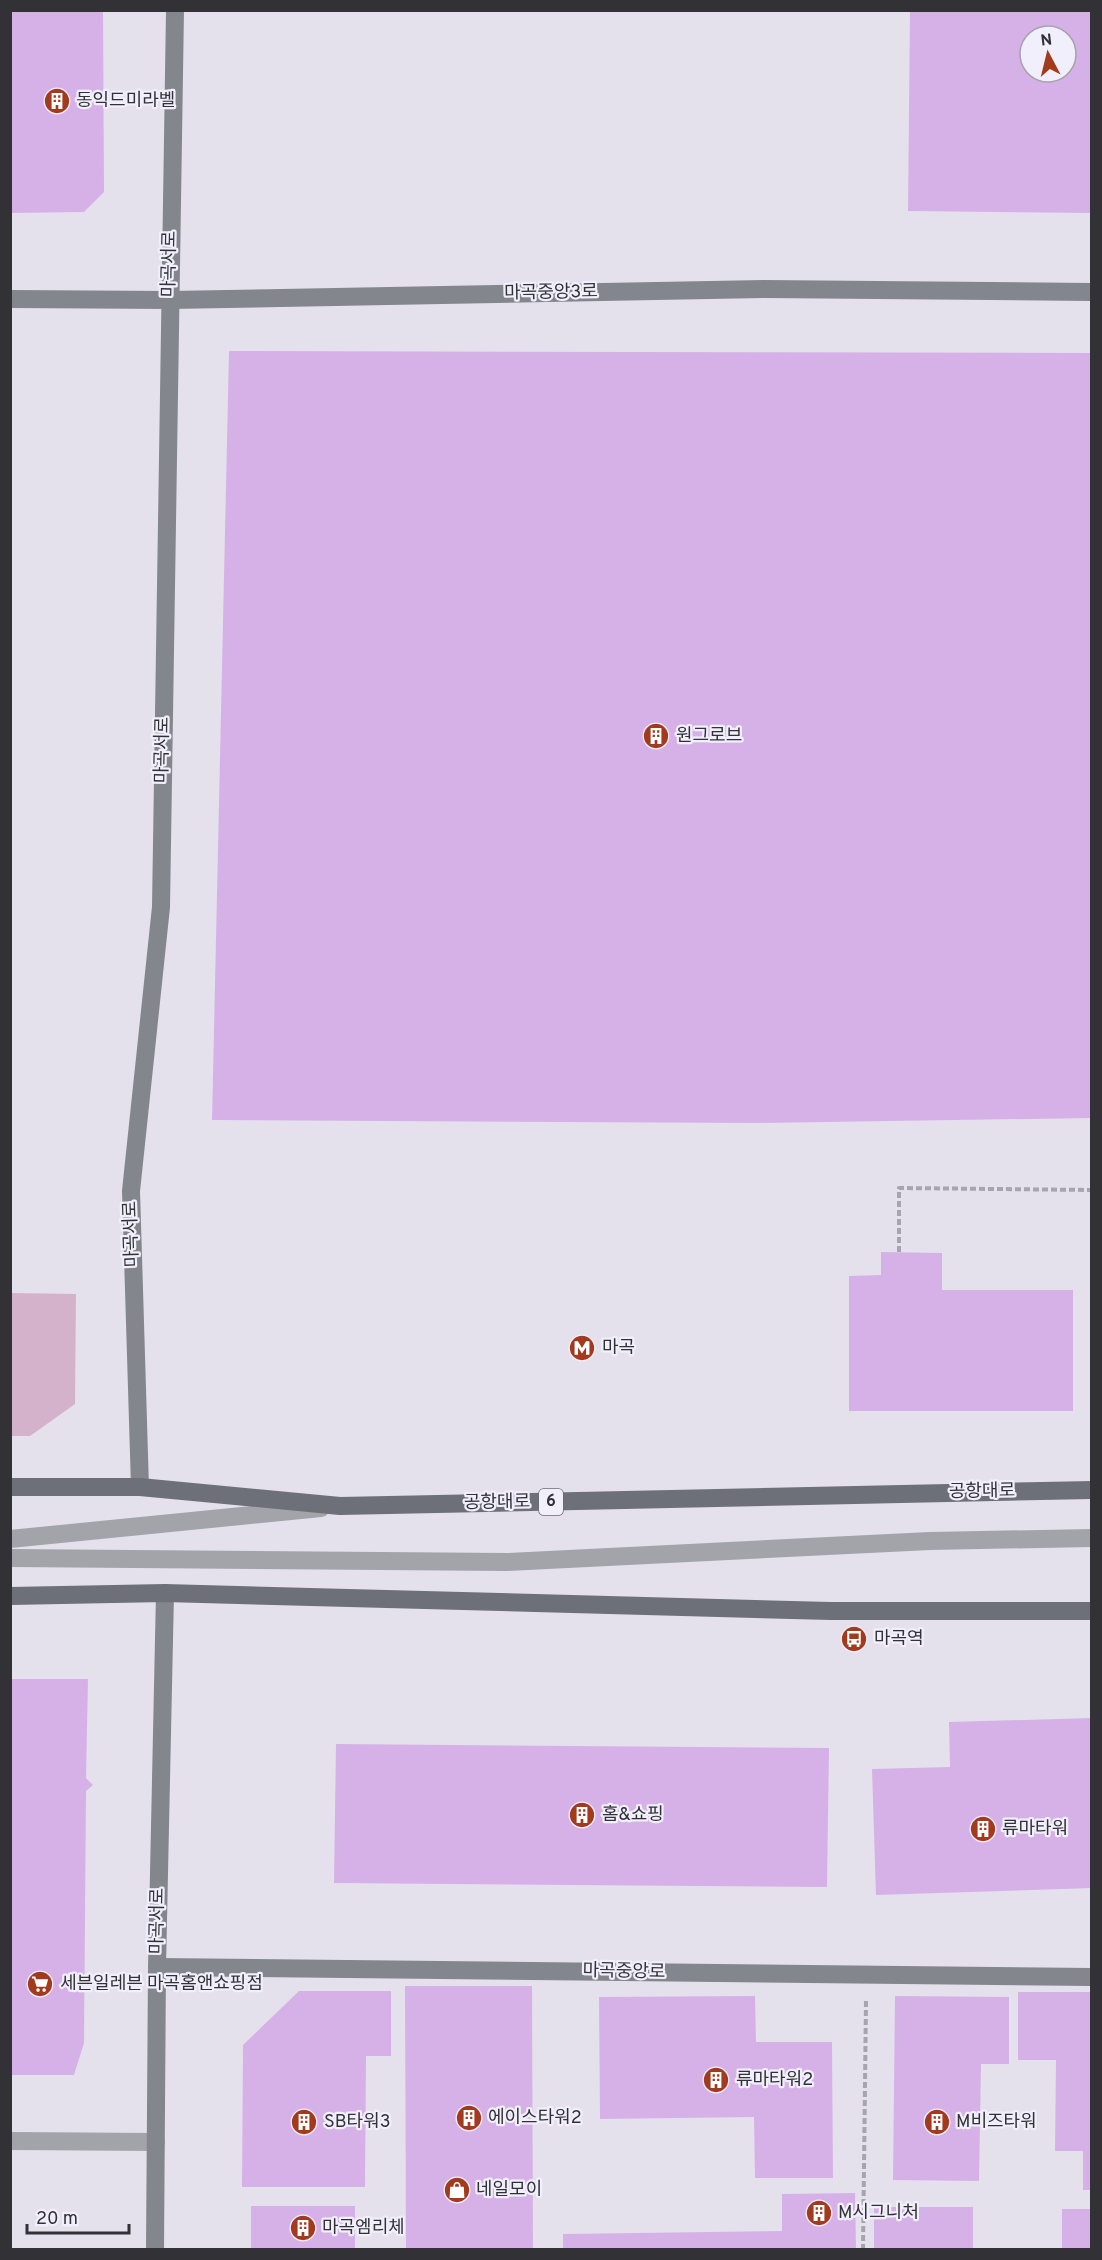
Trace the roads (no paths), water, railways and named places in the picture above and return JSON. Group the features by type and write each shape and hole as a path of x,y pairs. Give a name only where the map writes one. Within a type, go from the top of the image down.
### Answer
{"main road":[{"name":"공항대로","path":"10,1488 140,1487 340,1506 1092,1490"},
{"path":"10,1596 165,1593 831,1611 1092,1611"}],"street":[{"name":"마곡서로","path":"140,1487 131,1191 161,907 175,10"},
{"name":"마곡중앙3로","path":"10,299 170,300 764,289 1092,292"},
{"name":"마곡서로","path":"155,2250 157,1967 165,1593"},
{"name":"마곡중앙로","path":"157,1967 1092,1977"}],"lane":[{"path":"10,1539 340,1506"},
{"path":"10,1558 507,1562 930,1541 1092,1538"},
{"path":"10,2141 156,2142"}],"place":[{"name":"동익드미라벨","path":"57,101"},
{"name":"원그로브","path":"656,736"},
{"name":"마곡","path":"582,1348"},
{"name":"마곡역","path":"854,1639"},
{"name":"홈&쇼핑","path":"582,1815"},
{"name":"류마타워","path":"983,1829"},
{"name":"세븐일레븐 마곡홈앤쇼핑점","path":"40,1984"},
{"name":"류마타워2","path":"716,2080"},
{"name":"에이스타워2","path":"469,2118"},
{"name":"SB타워3","path":"304,2122"},
{"name":"M비즈타워","path":"937,2122"},
{"name":"네일모이","path":"457,2190"},
{"name":"M시그니처","path":"819,2213"},
{"name":"마곡엠리체","path":"303,2228"}]}
